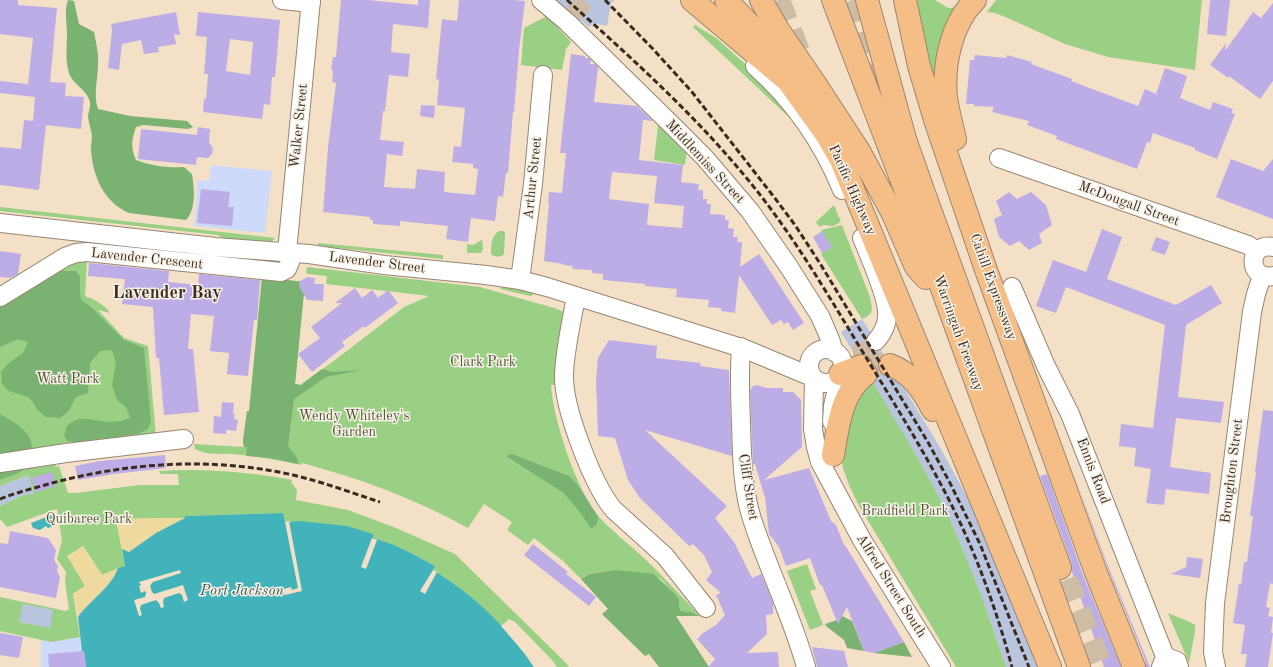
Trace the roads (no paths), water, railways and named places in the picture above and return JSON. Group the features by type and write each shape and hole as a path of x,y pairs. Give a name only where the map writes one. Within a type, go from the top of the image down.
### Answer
{"highway":[{"name":"Pacific Highway","path":"692,0 788,81 818,122 841,160 990,522"},
{"path":"726,0 777,54 788,81"},
{"path":"760,0 859,151 893,214 916,267 926,278"},
{"name":"Warringah Freeway","path":"822,0 877,140 1034,576 1060,667"},
{"name":"Warringah Freeway","path":"833,0 923,236 1079,667"},
{"path":"851,0 866,44 905,139"},
{"name":"Warringah Freeway","path":"866,0 905,139 1094,667"},
{"name":"Cahill Expressway","path":"905,0 919,66 936,123 986,270 1095,570 1134,667"},
{"path":"975,0 970,5 954,36 947,66 946,96 957,150 987,240 986,270"},
{"path":"840,375 860,364"},
{"path":"834,455 837,431 846,400 856,383 860,364"},
{"path":"892,366 915,381 927,398 990,522 1050,667"},
{"name":"Cahill Expressway","path":"1095,570 1118,667"}],"street":[{"path":"282,0 311,2"},
{"name":"Middlemiss Street","path":"541,0 570,18 705,158 750,211 789,267 820,316 835,352"},
{"name":"Pacific Highway","path":"688,0 777,87 790,102 826,155 846,199 887,306 886,325 876,341"},
{"name":"Walker Street","path":"287,252 311,2"},
{"name":"Arthur Street","path":"520,280 533,184 543,75"},
{"name":"McDougall Street","path":"999,158 1248,245 1265,249"},
{"name":"Lavender Street","path":"0,223 215,247 328,256 384,265 486,275 520,280 743,348 813,378"},
{"path":"1265,249 1254,256 1253,265 1258,273 1268,276"},
{"name":"Lavender Crescent","path":"0,297 65,257 76,253 87,252 281,272 290,266 287,252"},
{"name":"Broughton Street","path":"1216,667 1213,652 1215,603 1252,312 1268,276"},
{"name":"Ennis Road","path":"1012,287 1046,366 1070,414 1169,664"},
{"path":"576,296 564,377 570,411 592,472 607,502 665,556 706,608"},
{"name":"Lavender Street","path":"743,348 790,355 813,355"},
{"name":"Cliff Street","path":"743,348 739,367 744,482 752,518 796,634 806,667"},
{"path":"835,352 839,356 842,364 840,375 833,382 827,383 819,382 813,378 810,373 810,359 819,351 824,350 835,352 860,364"},
{"name":"Alfred Street South","path":"840,375 832,415 834,455 842,504"},
{"name":"Alfred Street South","path":"813,378 813,423 816,447 820,462 862,540 941,667"},
{"path":"0,463 66,453 184,439"}],"water":[{"name":"Port Jackson","path":"283,513 285,522 300,521 347,526 373,534 373,538 392,544 435,566 433,570 448,579 476,601 501,625 534,667 86,667 84,651 82,651 78,617 110,582 118,568 125,566 122,549 129,552 156,533 185,518 185,516"},
{"path":"52,515 56,525 48,528 46,526 40,530 33,528 31,523"}],"tunnel":[{"path":"573,15 587,0"},
{"path":"779,0 800,54"},
{"path":"853,0 885,112"},
{"path":"853,353 866,350 876,341"},
{"path":"861,366 873,363 890,365"},
{"path":"1054,549 1102,667"}],"railway":[{"path":"567,0 703,128 760,194 803,255 903,417 947,496 976,558 999,623 1012,667"},
{"path":"605,0 653,49 692,92 795,225 821,265 929,444 950,483 980,544 1029,667"},
{"path":"0,499 52,483 112,470 172,464 203,464 263,469 293,475 380,502"}],"district":[{"name":"Lavender Bay","path":"167,293"}],"park label":[{"name":"Clark Park","path":"483,362"},
{"name":"Watt Park","path":"68,379"},
{"name":"Wendy Whiteley's Garden","path":"354,424"},
{"name":"Bradfield Park","path":"905,511"},
{"name":"Quibaree Park","path":"89,519"}]}
